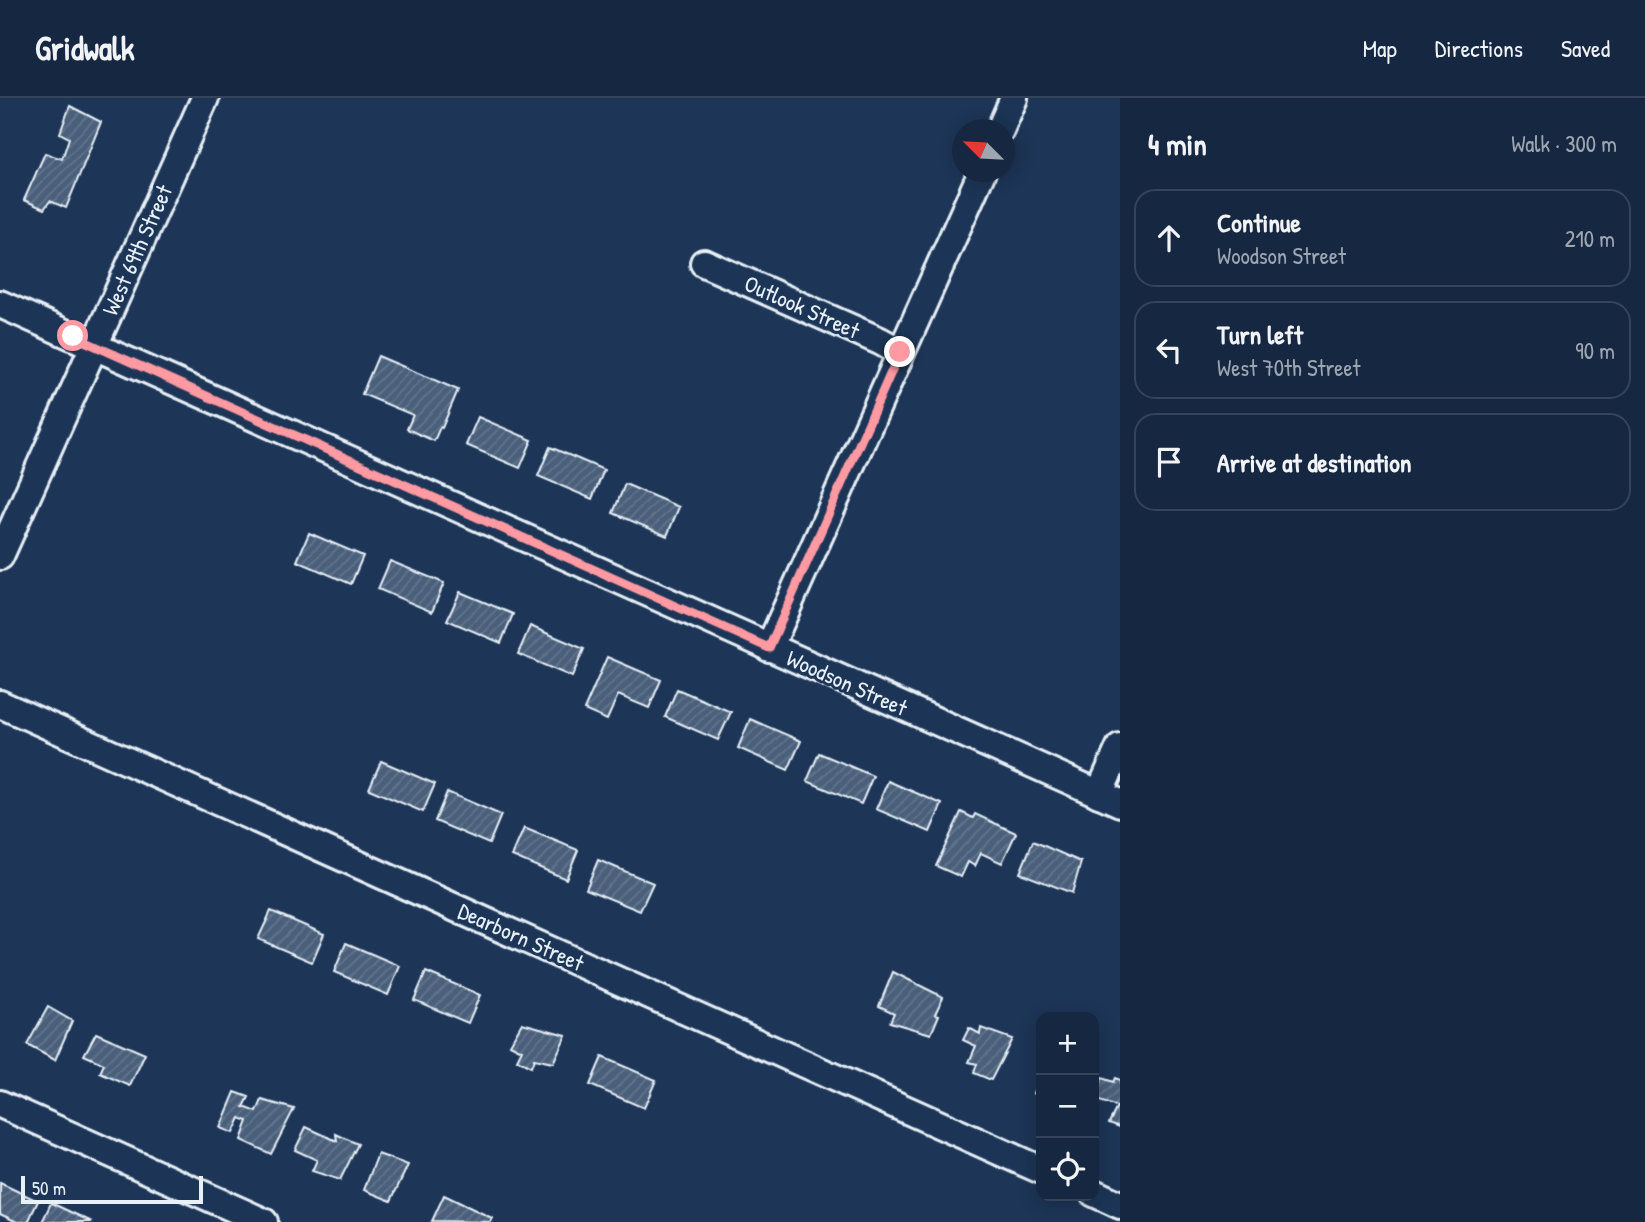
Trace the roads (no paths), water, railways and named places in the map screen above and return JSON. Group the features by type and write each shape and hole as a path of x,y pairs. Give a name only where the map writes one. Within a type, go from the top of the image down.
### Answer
{"street":[{"name":"West 69th Street","path":"0,556 205,98"},
{"path":"1005,119 1014,98"},
{"path":"769,648 977,182"},
{"name":"Outlook Street","path":"704,263 900,352"},
{"name":"Woodson Street","path":"0,304 1110,799"},
{"name":"Dearborn Street","path":"0,704 1036,1168"},
{"path":"1110,799 1120,747"},
{"path":"0,1104 264,1222"},
{"path":"1099,1196 1120,1205"}]}
